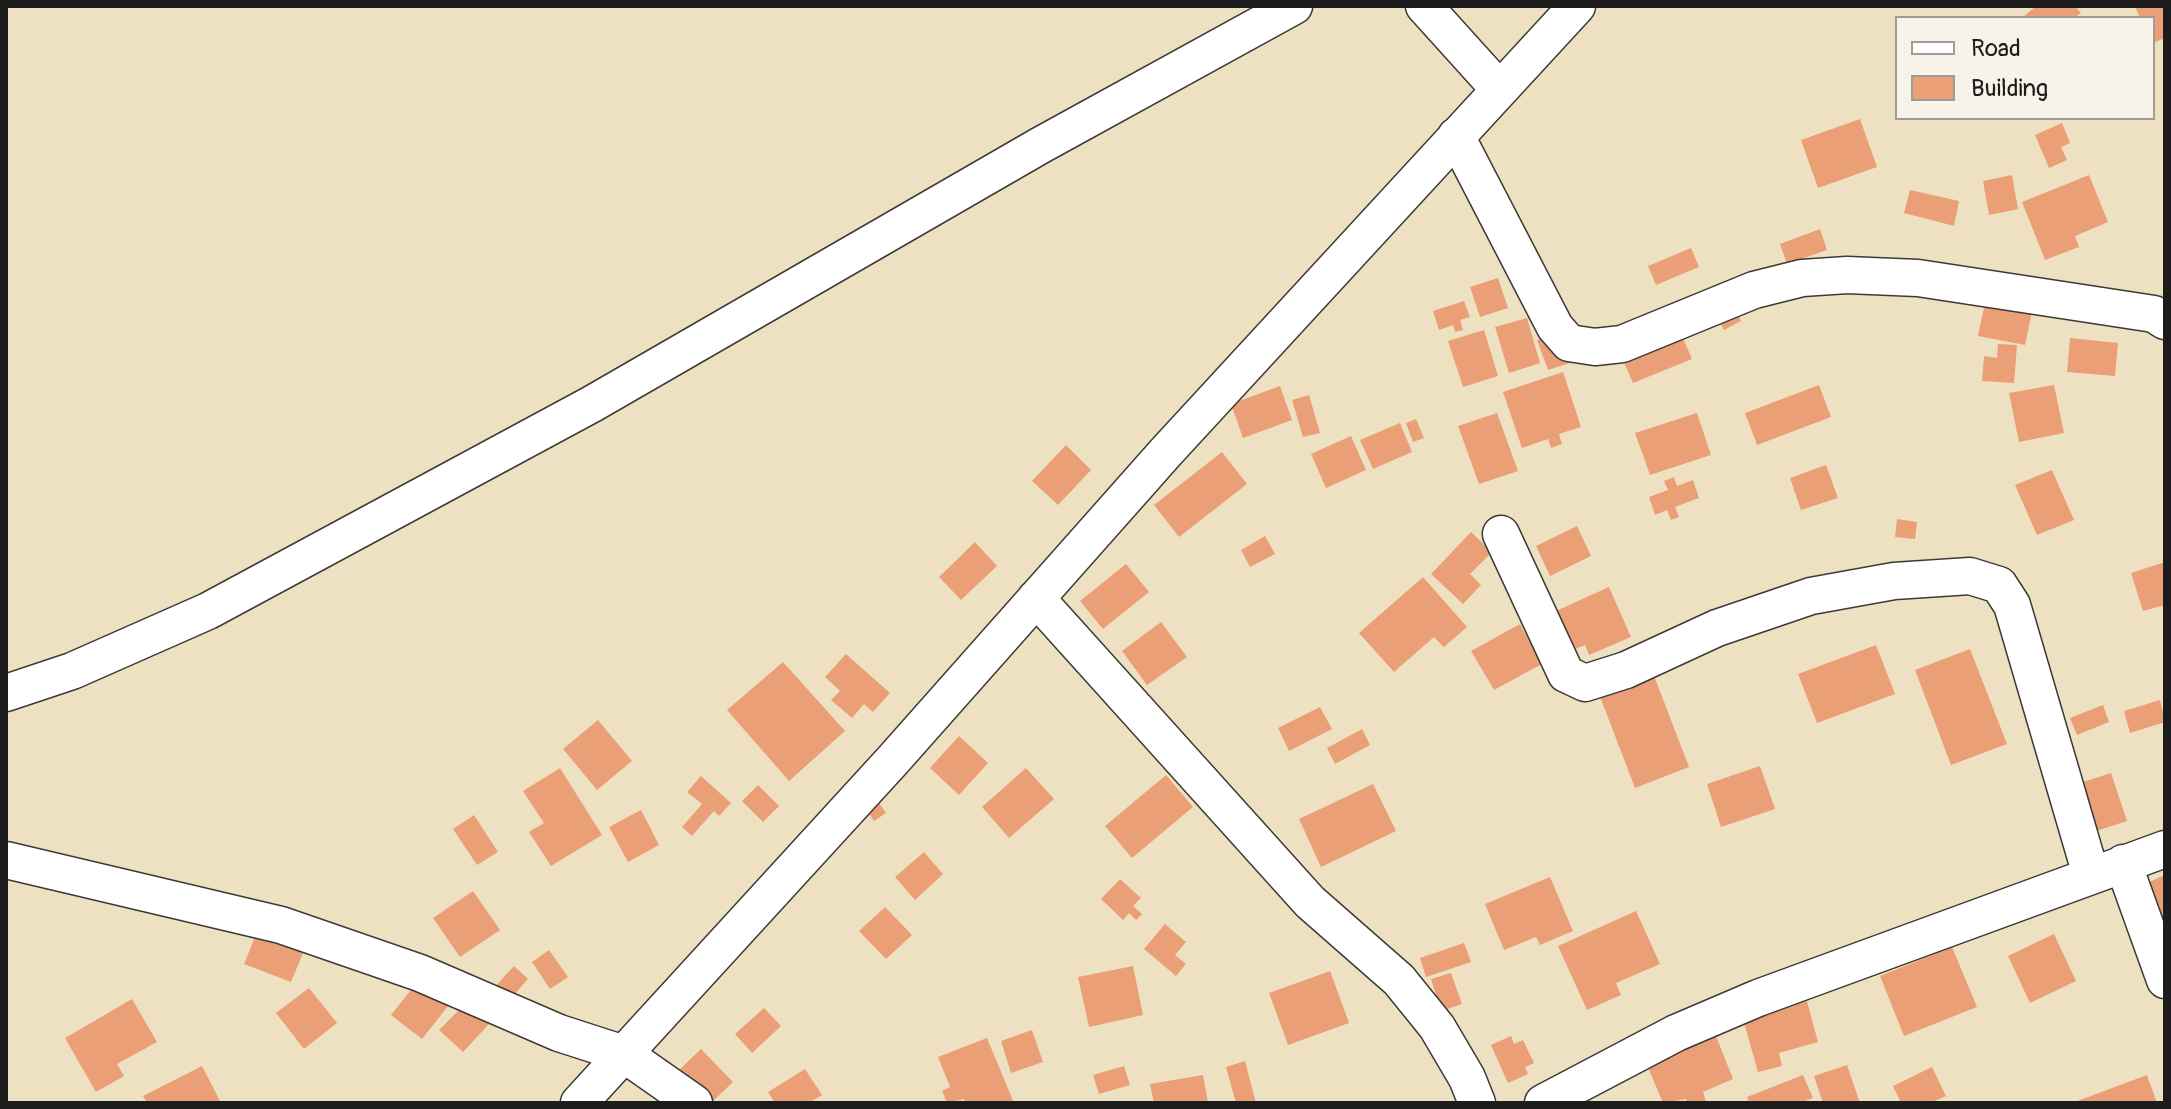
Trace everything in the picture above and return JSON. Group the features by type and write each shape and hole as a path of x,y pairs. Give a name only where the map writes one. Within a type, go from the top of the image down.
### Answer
{"street":[{"path":"6,693 72,671 208,611 592,404 1041,145 1294,6"},
{"path":"1424,6 1499,89"},
{"path":"579,1103 1577,6"},
{"path":"1456,136 1555,327 1569,343 1595,347 1622,344 1754,290 1802,278 1847,275 1918,278 2154,314 2165,321"},
{"path":"1501,534 1566,674 1585,683 1626,670 1717,628 1811,596 1894,581 1970,576 1999,585 2012,605 2107,869 2165,980"},
{"path":"1036,598 1310,902 1399,980 1437,1027 1467,1078 1477,1103"},
{"path":"1543,1103 1676,1033 1758,998 2165,849"},
{"path":"6,860 281,925 420,973 559,1033 624,1054 694,1103"}],"building":[{"path":"2036,6 2075,6 2081,13 2077,16 2024,16"},
{"path":"2135,6 2165,6 2165,38 2155,42 2155,16 2139,16"},
{"path":"1860,119 1877,167 1818,188 1801,140"},
{"path":"2062,123 2070,143 2061,147 2067,160 2049,168 2035,135"},
{"path":"2012,175 2018,209 1989,215 1983,181"},
{"path":"2089,175 2108,222 2075,236 2079,247 2045,260 2022,202"},
{"path":"1910,190 1959,201 1954,226 1904,213"},
{"path":"1820,229 1827,250 1787,264 1780,244"},
{"path":"1691,248 1699,267 1656,285 1648,266"},
{"path":"1498,278 1508,308 1480,317 1470,287"},
{"path":"1986,298 2033,307 2025,345 1978,336"},
{"path":"1464,301 1470,317 1460,320 1463,330 1455,332 1453,325 1439,330 1433,311"},
{"path":"1733,305 1741,321 1724,330 1715,314"},
{"path":"1527,318 1540,363 1509,373 1495,327"},
{"path":"1581,325 1591,356 1548,370 1537,340"},
{"path":"1484,330 1498,376 1463,387 1448,341"},
{"path":"1683,338 1692,359 1633,383 1624,362"},
{"path":"2070,338 2118,343 2115,376 2067,372"},
{"path":"1998,344 2017,345 2014,383 1982,381 1984,356 1997,358"},
{"path":"1563,372 1581,427 1559,434 1562,444 1551,448 1548,439 1522,448 1503,392"},
{"path":"1819,385 1831,417 1757,445 1745,413"},
{"path":"2054,385 2064,433 2019,442 2009,393"},
{"path":"1280,386 1292,420 1243,438 1231,404"},
{"path":"1309,395 1320,433 1303,437 1292,400"},
{"path":"1497,413 1518,471 1479,484 1458,426"},
{"path":"1697,413 1711,455 1650,475 1635,433"},
{"path":"1416,419 1424,438 1413,442 1406,423"},
{"path":"1400,423 1412,452 1373,469 1360,440"},
{"path":"1351,436 1366,470 1326,488 1311,454"},
{"path":"1066,445 1091,470 1058,505 1032,481"},
{"path":"1222,452 1247,484 1179,537 1154,505"},
{"path":"1826,465 1838,498 1801,510 1790,478"},
{"path":"2052,470 2074,520 2037,535 2015,485"},
{"path":"1674,477 1677,486 1693,480 1699,498 1675,507 1679,517 1671,520 1667,510 1655,515 1649,497 1668,490 1664,481"},
{"path":"1897,519 1917,522 1915,539 1895,537"},
{"path":"1577,526 1591,556 1550,576 1536,546"},
{"path":"1471,532 1492,552 1470,574 1481,585 1463,604 1431,574"},
{"path":"1265,536 1275,554 1250,567 1241,550"},
{"path":"975,542 997,566 961,600 939,577"},
{"path":"2165,562 2165,605 2143,611 2131,573"},
{"path":"1126,564 1149,592 1103,629 1080,601"},
{"path":"1423,577 1467,627 1444,647 1434,637 1394,672 1359,633"},
{"path":"1609,587 1631,637 1589,655 1585,645 1573,650 1556,611"},
{"path":"1161,622 1187,657 1147,685 1122,651"},
{"path":"1520,624 1542,664 1494,690 1471,651"},
{"path":"1876,645 1895,694 1817,723 1798,674"},
{"path":"1970,649 2007,744 1951,765 1915,670"},
{"path":"846,654 890,693 873,712 864,704 852,718 831,700 840,691 825,677"},
{"path":"783,662 845,731 789,781 727,710"},
{"path":"1653,673 1689,767 1635,788 1599,694"},
{"path":"2160,700 2165,722 2130,733 2124,711"},
{"path":"2103,705 2109,722 2077,735 2070,718"},
{"path":"1320,707 1332,729 1289,751 1278,728"},
{"path":"598,720 632,761 597,790 563,749"},
{"path":"1362,729 1370,745 1335,764 1327,748"},
{"path":"959,736 988,763 959,795 930,768"},
{"path":"1760,766 1775,809 1721,827 1707,784"},
{"path":"560,768 602,835 551,866 529,832 544,823 523,791"},
{"path":"1026,768 1054,799 1009,838 982,807"},
{"path":"2111,773 2127,821 2087,834 2071,786"},
{"path":"1166,775 1193,807 1132,858 1105,826"},
{"path":"701,776 731,803 719,816 714,811 692,836 682,827 702,804 687,792"},
{"path":"1373,784 1396,831 1321,867 1299,819"},
{"path":"758,785 779,806 763,822 742,801"},
{"path":"875,797 886,813 874,821 863,805"},
{"path":"641,810 659,845 628,862 609,827"},
{"path":"474,815 498,852 477,865 453,829"},
{"path":"924,852 943,874 915,900 895,877"},
{"path":"2165,875 2165,946 2140,886"},
{"path":"1550,877 1573,931 1540,945 1536,937 1504,950 1485,904"},
{"path":"1120,879 1141,898 1133,906 1142,914 1136,920 1129,913 1123,920 1101,899"},
{"path":"473,891 500,930 460,957 433,918"},
{"path":"885,907 912,935 886,959 859,931"},
{"path":"1636,911 1660,964 1616,983 1621,995 1587,1010 1558,946"},
{"path":"1165,924 1186,942 1175,955 1186,964 1176,976 1144,949"},
{"path":"259,927 306,946 291,982 244,964"},
{"path":"2054,934 2076,981 2030,1003 2008,956"},
{"path":"1464,943 1471,962 1426,977 1420,958"},
{"path":"1952,947 1977,1007 1904,1036 1880,976"},
{"path":"549,950 568,977 550,989 532,962"},
{"path":"514,966 528,979 495,1016 480,1003"},
{"path":"1133,966 1143,1015 1089,1027 1078,977"},
{"path":"1330,971 1349,1023 1288,1045 1269,993"},
{"path":"1451,973 1462,1004 1441,1011 1431,979"},
{"path":"418,981 449,1005 422,1039 391,1015"},
{"path":"309,988 337,1023 304,1049 276,1013"},
{"path":"132,999 157,1042 117,1064 124,1076 96,1092 65,1038"},
{"path":"1807,1001 1818,1042 1779,1053 1782,1066 1758,1072 1743,1019"},
{"path":"467,1002 490,1023 463,1052 439,1030"},
{"path":"764,1008 781,1026 752,1053 735,1034"},
{"path":"1032,1030 1043,1062 1011,1073 1001,1041"},
{"path":"1714,1031 1733,1079 1703,1092 1706,1101 1701,1103 1687,1103 1686,1099 1663,1103 1645,1060"},
{"path":"1511,1036 1514,1044 1523,1040 1534,1063 1525,1067 1528,1074 1508,1083 1491,1045"},
{"path":"987,1038 1014,1103 965,1103 964,1099 947,1103 942,1091 950,1087 938,1057"},
{"path":"701,1049 733,1082 711,1103 677,1072"},
{"path":"1245,1061 1256,1103 1236,1103 1226,1067"},
{"path":"1847,1065 1860,1103 1823,1103 1814,1076"},
{"path":"202,1066 221,1103 147,1103 143,1096"},
{"path":"1124,1066 1130,1085 1099,1094 1093,1075"},
{"path":"1932,1067 1946,1096 1930,1103 1901,1103 1893,1086"},
{"path":"805,1069 822,1095 809,1103 775,1103 768,1092"},
{"path":"1203,1075 1208,1103 1154,1103 1150,1084"},
{"path":"1803,1075 1813,1098 1800,1103 1749,1103 1747,1097"},
{"path":"2147,1075 2157,1103 2072,1103"}]}
